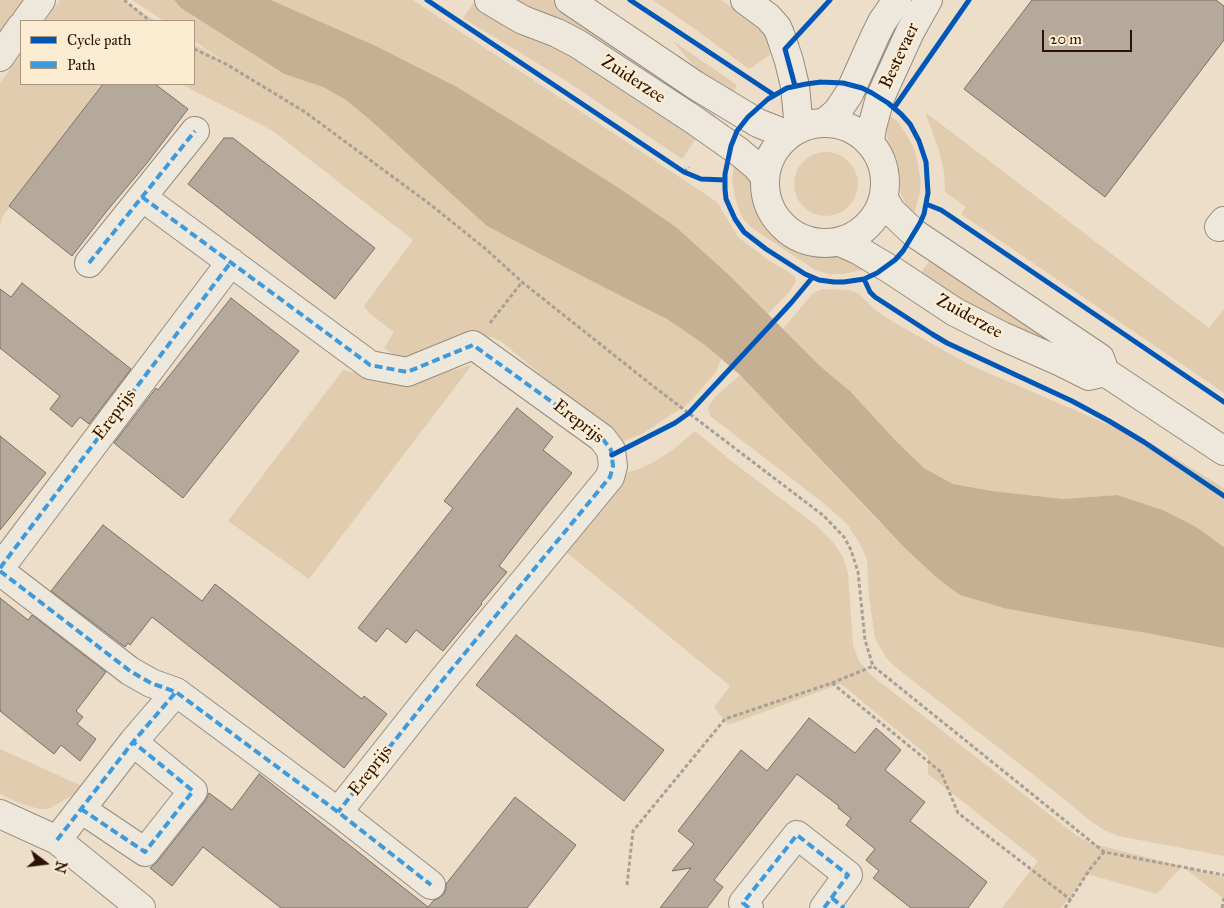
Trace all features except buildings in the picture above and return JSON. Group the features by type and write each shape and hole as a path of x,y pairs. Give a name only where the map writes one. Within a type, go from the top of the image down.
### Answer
{"street":[{"path":"27,20 41,0"},
{"name":"Zuiderzee","path":"489,0 524,20 557,33 578,44 738,151 756,166 765,177"},
{"name":"Zuiderzee","path":"569,0 695,85 758,123 804,129"},
{"path":"745,0 768,17 780,34 789,60 804,129"},
{"name":"Bestevaer","path":"804,129 837,112 849,94 882,22 897,0"},
{"name":"Bestevaer","path":"870,142 876,108 882,92 910,32 928,0"},
{"path":"0,57 20,28"},
{"path":"832,123 849,128 864,136 870,142 884,169 886,189 880,209 868,226 840,242 824,244 800,238 786,229 775,216 768,202 765,177 767,167 775,150 804,129 832,123"},
{"path":"89,263 195,132"},
{"path":"142,197 370,365 407,372 473,345"},
{"name":"Zuiderzee","path":"884,199 892,212 914,233 1100,358 1105,372 1224,451"},
{"name":"Zuiderzee","path":"840,242 893,270 955,312 1002,336 1089,376 1105,372"},
{"name":"Ereprijs","path":"231,262 0,569 130,671 151,683 176,692 338,812 431,885"},
{"name":"Ereprijs","path":"338,812 442,681 604,486 612,472 611,450 602,438 473,345"},
{"path":"57,840 133,742 176,692"},
{"path":"81,809 145,852 193,790 133,742"},
{"path":"0,814 57,840 141,908"},
{"path":"749,908 743,902 797,835 848,875 833,905"}],"path":[{"path":"124,0 149,20"},
{"path":"195,49 226,64 305,112 445,216 487,250 522,282 691,411 824,516 844,537 851,550 858,572 865,640 873,666 1104,852 1224,874"},
{"path":"677,167 687,173 688,167"},
{"path":"473,345 522,282"},
{"path":"683,418 691,411"},
{"path":"627,885 633,831 725,719 832,683 873,666"},
{"path":"832,683 941,772 958,813 1071,900"},
{"path":"1066,908 1090,869 1104,852"},
{"path":"1222,908 1224,898"}],"shaded area":[{"path":"0,0 24,0 0,36"},
{"path":"60,0 121,0 154,20 46,20"},
{"path":"132,0 174,0 181,8 283,74 323,87 346,100 377,126 637,303 667,319 705,345 721,359 716,372 689,403 642,434 621,442 502,342 491,337 410,366 384,348 394,332 369,313 364,306 413,240 273,131 183,85 195,85 195,45 231,66 195,42 195,20 162,20"},
{"path":"174,0 271,0 376,46 457,87 532,133 619,188 676,227 729,275 820,366 850,391 895,440 924,468 953,484 992,491 1064,499 1117,495 1163,510 1198,528 1224,547 1224,648 1004,608 960,595 937,578 904,547 740,375 705,345 667,319 487,226 346,100 323,87 284,74 181,8"},
{"path":"271,0 413,0 717,202 738,237 771,262 794,275 796,281 789,292 768,314 729,275 676,227 619,188 532,133 457,87 376,46"},
{"path":"503,0 558,0 719,109 710,123"},
{"path":"653,0 721,0 758,24 767,38 770,55 749,69"},
{"path":"475,1 545,38 698,136 682,159 568,82 463,18"},
{"path":"673,41 737,85 733,94 700,74"},
{"path":"20,55 20,85 101,85 2,217 0,226 0,83"},
{"path":"925,112 1209,328 1224,309 1224,393 961,214 966,207 945,192 944,172 939,150"},
{"path":"887,114 897,121 903,129 914,148 917,159 921,184 914,214 909,212 901,193 898,163 888,141 886,128"},
{"path":"826,152 844,157 849,161 853,166 858,184 853,202 849,207 844,211 826,216 808,211 803,207 799,202 794,184 799,166 803,161 808,157"},
{"path":"734,165 746,173 761,217 769,229 782,242 804,254 844,258 854,261 863,268 862,270 843,274 829,274 817,271 750,226 742,217 735,197 732,182"},
{"path":"932,257 1061,349 990,318 920,274"},
{"path":"822,289 850,290 859,294 874,309 895,323 970,365 1151,443 1224,488 1224,547 1198,528 1163,510 1117,495 1064,499 992,491 953,484 924,468 895,440 850,391 820,366 783,329 812,294"},
{"path":"472,365 309,579 228,521 343,370 400,384"},
{"path":"740,375 875,518 937,578 1073,621 1224,648 1224,856 1118,836 1104,830 888,660 875,638 869,596 867,559 847,524 826,505 710,416 708,407 715,397"},
{"path":"695,431 817,526 832,541 842,555 848,573 853,645 859,661 871,675 1077,836 1090,843 1182,866 1157,894 1087,874 1061,908 1002,908 1038,861 928,774 928,756 840,684 728,725 714,707 730,686 566,552 628,472 654,462"},
{"path":"0,749 82,786 73,795 48,809 39,809 19,803 0,794"},
{"path":"1183,867 1224,877 1224,899"}],"marked path":[{"path":"89,263 195,131"},
{"path":"142,197 370,365 407,372 473,345 602,438 611,450 613,466 610,477 442,681 338,812"},
{"path":"0,568 231,262"},
{"path":"0,571 130,671 151,683 176,692 338,812 431,885"},
{"path":"57,840 133,742 176,692"},
{"path":"81,809 145,852 193,791 133,742"},
{"path":"749,908 743,903 797,835 848,875 824,908"},
{"path":"832,898 844,908"}],"cycle path":[{"path":"427,0 684,172 701,179 725,180"},
{"path":"630,0 774,95"},
{"path":"795,86 785,49 830,0"},
{"path":"894,108 969,0"},
{"path":"821,82 843,83 862,88 888,103 910,124 919,141 926,162 928,193 924,214 920,223 903,251 895,260 877,273 864,279 834,282 819,280 805,274 766,249 744,232 735,219 726,199 725,174 731,146 737,131 748,117 768,99 787,88 821,82"},
{"path":"926,204 941,210 1224,402"},
{"path":"612,455 675,423 689,413 812,278"},
{"path":"864,279 870,292 875,297 932,334 947,343 1072,401 1109,421 1144,442 1224,496"}]}
